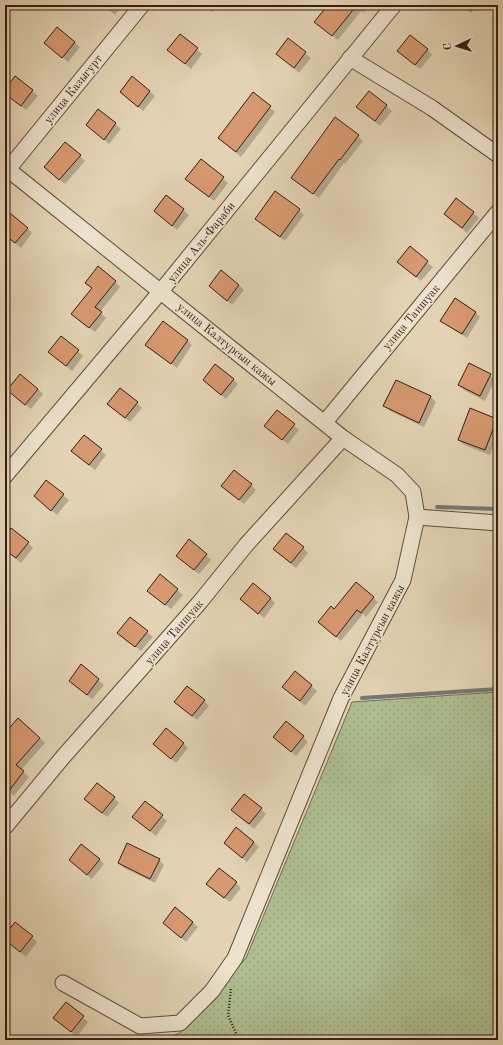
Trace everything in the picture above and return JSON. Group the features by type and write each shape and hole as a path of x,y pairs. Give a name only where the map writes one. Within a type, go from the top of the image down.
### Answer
{"street":[{"name":"улица Казыгурт","path":"6,170 142,5"},
{"name":"улица Аль-Фараби","path":"5,476 161,291 394,5"},
{"path":"350,58 432,108 498,154"},
{"name":"улица Калтурсын кажы","path":"6,170 161,291 343,438 397,475 413,492 417,517 403,580 341,698 235,958 212,991 180,1023 140,1026 63,983"},
{"name":"улица Таншуак","path":"325,422 498,212"},
{"name":"улица Таншуак","path":"5,827 63,757 200,602 246,545 343,438"},
{"path":"417,517 498,523"}],"path":[{"path":"232,987 228,1015 239,1040"}],"green space":[{"path":"498,692 498,1040 161,1040 180,1033 246,958 352,702"}],"building":[{"path":"328,5 357,5 332,36 314,22"},
{"path":"57,27 75,42 62,58 44,43"},
{"path":"180,34 198,48 185,64 167,50"},
{"path":"410,35 428,49 415,65 397,51"},
{"path":"288,38 306,52 294,68 276,54"},
{"path":"15,76 33,90 21,106 5,94 5,89"},
{"path":"132,76 150,91 138,107 120,92"},
{"path":"369,91 387,105 375,121 356,107"},
{"path":"253,92 271,106 236,152 218,138"},
{"path":"98,109 116,123 104,140 86,125"},
{"path":"335,117 359,135 313,194 291,178"},
{"path":"65,142 81,155 59,180 44,167"},
{"path":"201,159 224,177 209,197 185,179"},
{"path":"275,191 300,209 280,237 255,219"},
{"path":"166,195 184,209 172,226 154,211"},
{"path":"456,198 474,212 462,228 444,214"},
{"path":"10,213 28,228 15,243 5,235 5,219"},
{"path":"410,246 428,261 416,277 397,262"},
{"path":"98,266 116,281 95,307 102,312 89,328 71,314 92,288 85,283"},
{"path":"221,270 239,285 227,301 209,286"},
{"path":"455,298 476,312 462,334 440,321"},
{"path":"163,321 188,340 171,364 145,345"},
{"path":"61,336 79,350 66,366 48,352"},
{"path":"469,363 491,374 480,396 458,385"},
{"path":"215,364 234,379 221,395 203,380"},
{"path":"20,374 38,389 25,405 7,390"},
{"path":"396,380 431,396 419,423 383,406"},
{"path":"120,388 138,402 125,418 107,404"},
{"path":"470,408 497,419 485,450 458,440"},
{"path":"277,410 295,424 282,440 264,426"},
{"path":"84,435 102,449 89,465 71,451"},
{"path":"234,470 252,484 239,500 221,486"},
{"path":"46,480 64,494 51,511 34,496"},
{"path":"11,528 29,542 16,558 5,550 5,535"},
{"path":"286,533 304,547 291,563 273,549"},
{"path":"189,539 207,554 194,570 176,556"},
{"path":"160,574 178,589 165,605 147,591"},
{"path":"356,582 374,597 361,613 357,610 336,637 318,622 331,606 334,609"},
{"path":"253,583 271,598 258,614 240,599"},
{"path":"130,617 148,631 135,647 117,633"},
{"path":"81,664 99,679 87,695 69,681"},
{"path":"295,671 312,685 300,701 282,687"},
{"path":"187,686 205,700 192,716 174,702"},
{"path":"18,718 40,738 16,765 24,771 5,796 5,733"},
{"path":"286,721 304,736 291,752 273,737"},
{"path":"166,728 184,743 171,759 153,744"},
{"path":"97,783 115,797 102,813 84,799"},
{"path":"244,794 262,808 249,824 231,810"},
{"path":"145,801 163,815 150,831 132,817"},
{"path":"236,827 254,842 242,858 224,843"},
{"path":"127,843 160,859 150,879 118,863"},
{"path":"81,844 100,859 87,875 69,860"},
{"path":"219,868 237,882 224,898 206,884"},
{"path":"175,907 193,922 181,938 163,923"},
{"path":"15,922 33,936 20,952 5,940 5,935"},
{"path":"66,1002 84,1016 71,1032 53,1018"}],"waterway":[{"path":"437,507 498,509"},
{"path":"362,698 498,689"},
{"path":"5,855 8,851"}]}
